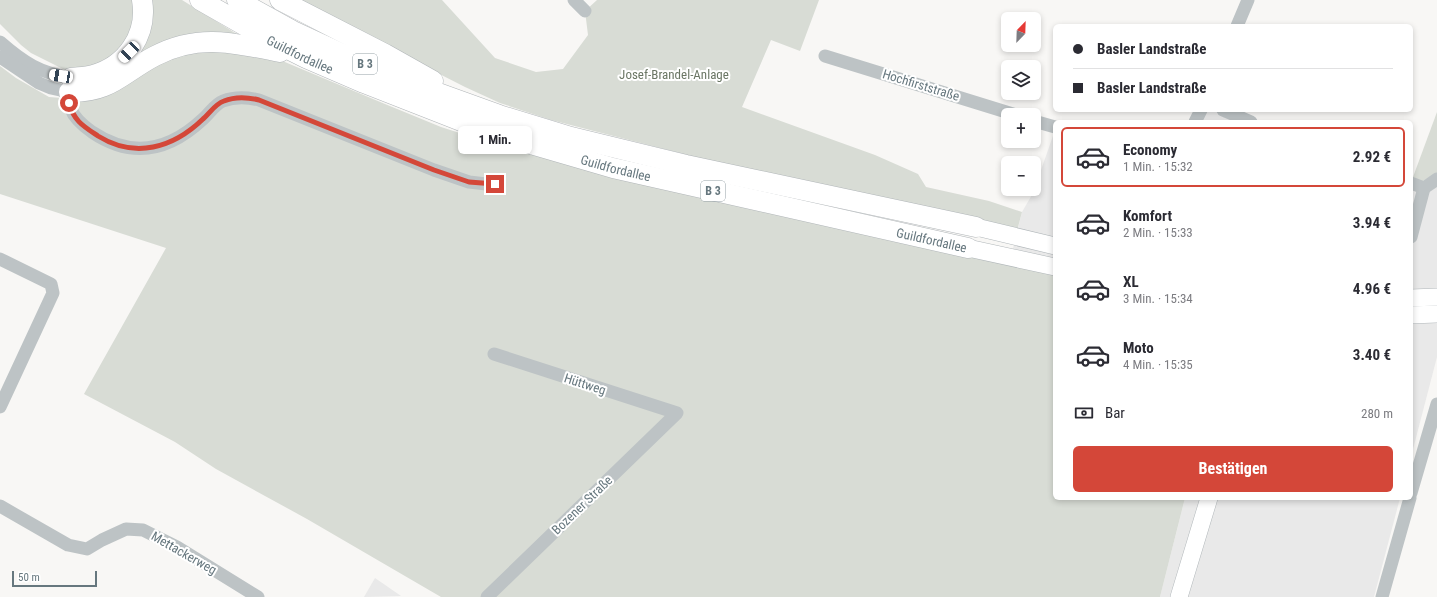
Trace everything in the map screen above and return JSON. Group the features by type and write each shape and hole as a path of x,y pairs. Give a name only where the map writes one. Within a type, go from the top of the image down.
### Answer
{"highway":[{"path":"70,85 112,67 129,52 140,32 143,19 142,0"},
{"name":"Guildfordallee","path":"200,0 270,40 306,58 364,84 461,122 613,168 968,248"},
{"name":"Guildfordallee","path":"237,0 292,31 388,74 499,115 571,136 686,165 976,227"},
{"path":"280,0 499,115"},
{"path":"70,85 81,92 99,89 113,83 155,56 175,48 194,43 214,41 232,42 306,58"}],"main road":[{"name":"Guildfordallee","path":"976,227 1053,246"},
{"name":"Guildfordallee","path":"968,248 1053,267"},
{"path":"1413,298 1437,297"},
{"path":"1413,315 1437,314"},
{"path":"1179,597 1208,500"}],"street":[{"path":"574,0 585,11"},
{"path":"1238,24 1248,0"},
{"path":"0,42 20,59 70,85"},
{"name":"Hochfirststraße","path":"825,56 1001,110"},
{"path":"0,57 39,83 51,88 70,85"},
{"path":"70,85 69,103 72,113 79,122 103,138 129,147 147,149 169,143 185,134 222,101 245,97 259,100 434,170 469,182 495,184"},
{"path":"1228,112 1246,120"},
{"path":"1041,123 1053,126"},
{"path":"1413,229 1424,188 1437,179"},
{"path":"1413,184 1424,188"},
{"path":"0,259 51,284 53,293 0,407"},
{"name":"Hüttweg","path":"494,354 677,413"},
{"path":"1413,486 1437,404"},
{"name":"Bozener Straße","path":"487,597 677,413"},
{"path":"1382,597 1409,500"},
{"name":"Mettackerweg","path":"0,506 68,545 87,549 102,540 126,530 143,530 177,547 258,597"}],"shaded area":[{"path":"1201,112 1223,112 1242,120 1198,120"},
{"path":"1053,136 1053,272 1010,261 1022,212 1031,196 1041,196 1041,170"},
{"path":"1437,185 1437,357 1413,449 1413,186"},
{"path":"1184,500 1399,500 1374,597 1160,597"},
{"path":"375,578 401,596 364,597"}],"green space":[{"path":"0,0 138,0 138,21 115,59 77,71 63,69 31,53 0,24"},
{"path":"148,0 182,0 240,36 138,57 146,42 150,30"},
{"name":"Josef-Brandel-Anlage","path":"294,0 442,0 495,58 536,72 563,69 588,35 585,11 597,0 819,0 800,51 771,40 742,107 875,155 918,174 926,187 989,201 1022,212 1017,231 705,163 680,153 551,120 500,103 465,87"},
{"path":"195,47 261,52 441,127 469,136 1053,273 1053,500 1184,500 1160,597 441,597 307,519 216,469 175,442 84,394 166,248 0,194 0,66 16,78 49,97 88,100"},
{"path":"1437,112 1437,173 1421,182 1413,177"}],"route":[{"path":"69,103 72,113 79,122 94,133 118,144 147,149 169,143 185,134 222,101 245,97 259,100 434,170 469,182 495,184"}]}
